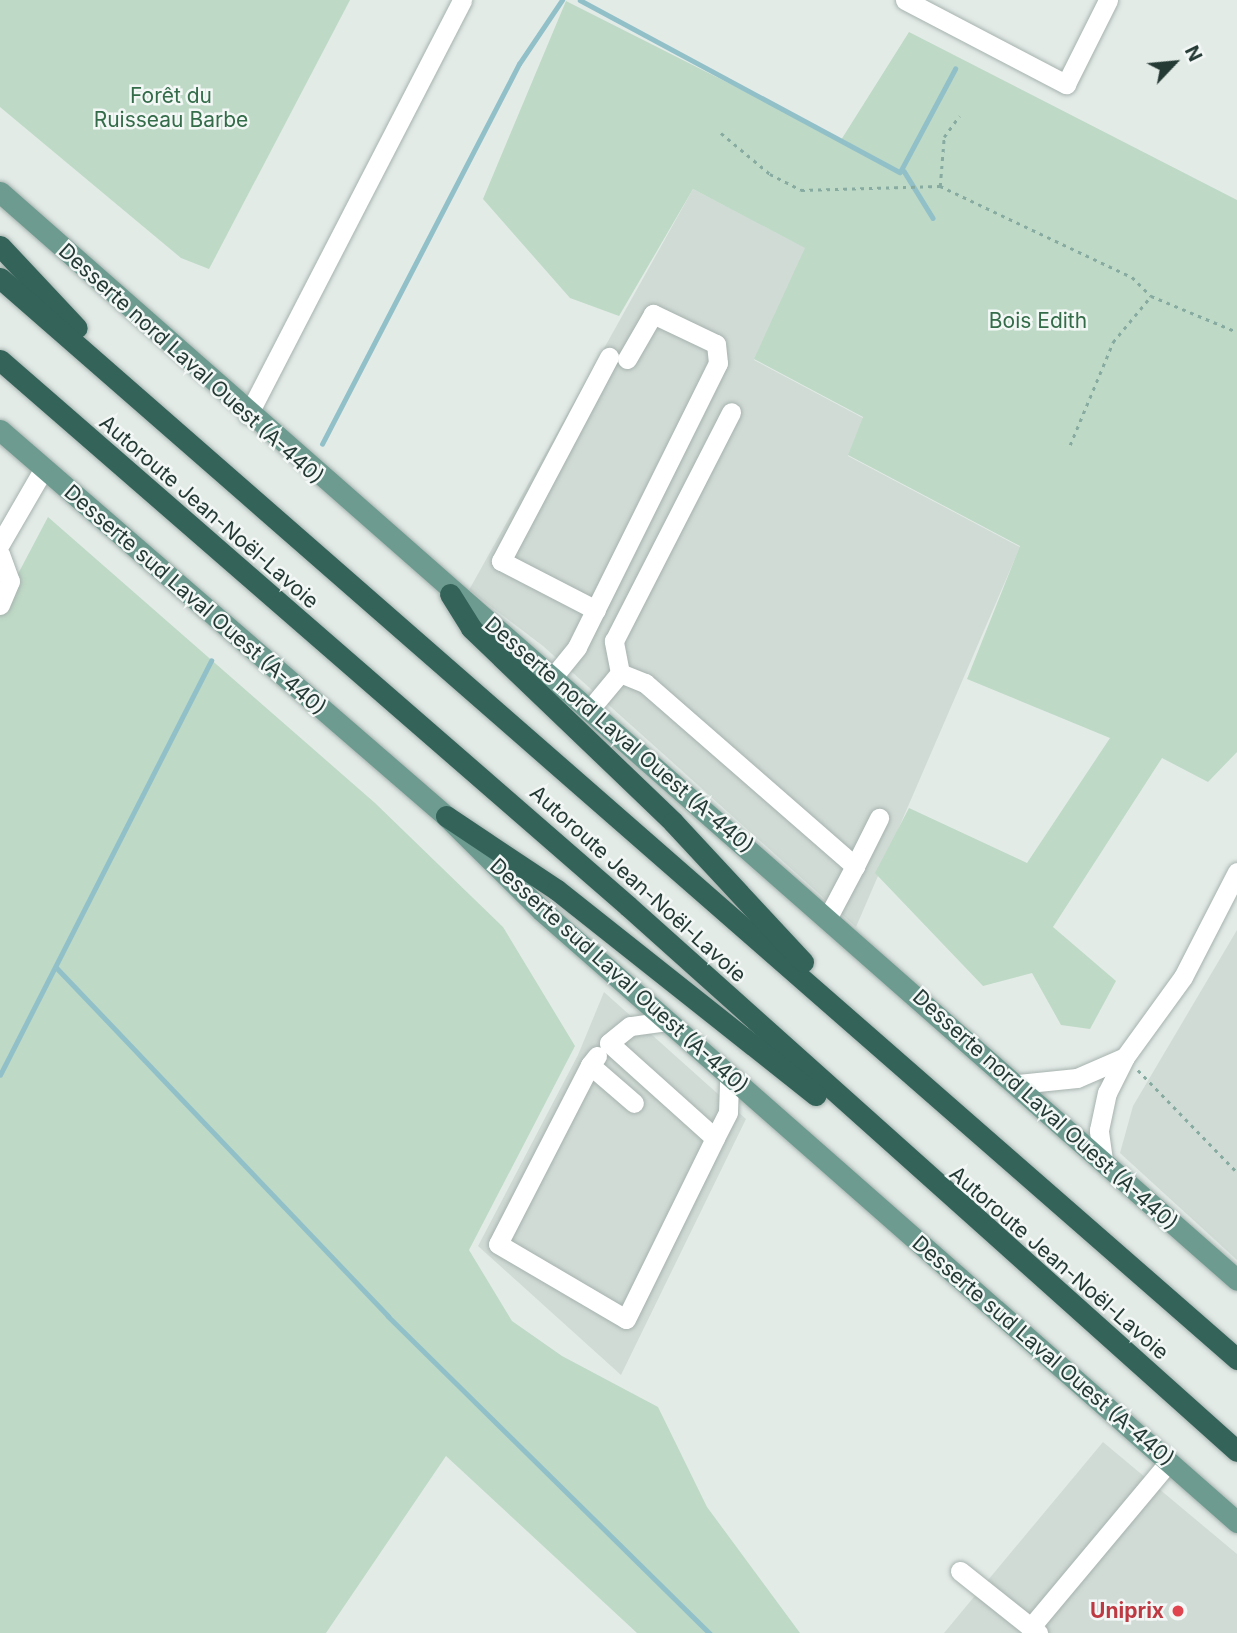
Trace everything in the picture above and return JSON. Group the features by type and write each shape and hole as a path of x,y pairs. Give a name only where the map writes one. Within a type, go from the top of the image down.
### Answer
{"highway":[{"path":"0,246 150,406"},
{"name":"Autoroute Jean-Noël-Lavoie","path":"0,278 150,406 1237,1359"},
{"name":"Autoroute Jean-Noël-Lavoie","path":"0,360 628,906 952,1202 1237,1451"},
{"path":"0,371 64,418"},
{"path":"450,594 471,628 673,822 880,1046"},
{"path":"446,816 557,890 952,1202"}],"main road":[{"name":"Desserte nord Laval Ouest (A-440)","path":"0,192 450,594 590,709 1237,1280"},
{"name":"Desserte sud Laval Ouest (A-440)","path":"0,430 446,816 667,1021 1237,1522"}],"street":[{"path":"248,415 462,0"},
{"path":"905,0 1066,84 1108,0"},
{"path":"553,677 596,610 718,363 716,344 653,314 618,358 501,561 596,610"},
{"path":"620,673 614,641 731,412"},
{"path":"0,544 44,468"},
{"path":"0,554 10,581 0,605"},
{"path":"590,709 620,673"},
{"path":"620,673 645,683 855,866"},
{"path":"828,918 879,818"},
{"path":"1103,1160 1102,1108 1179,985 1237,872"},
{"path":"667,1021 630,1026 609,1043 590,1065 498,1244 626,1319 728,1112 729,1076"},
{"path":"609,1043 715,1138"},
{"path":"1018,1084 1077,1078 1131,1063"},
{"path":"590,1065 634,1103"},
{"path":"960,1571 1034,1630 1169,1462"}],"path":[{"path":"940,186 944,137 959,116"},
{"path":"721,133 801,190 940,186 1132,277 1151,296 1237,332"},
{"path":"1070,445 1113,342 1151,296"},
{"path":"1131,1063 1237,1172"}],"shaded area":[{"path":"693,189 806,248 754,360 863,418 848,456 1020,547 856,927 543,646 469,590"},
{"path":"1237,930 1237,1260 1120,1153 1133,1106"},
{"path":"604,992 746,1119 621,1375 478,1246 578,1055"},
{"path":"1103,1442 1237,1554 1237,1633 944,1633"}],"green space":[{"name":"Forêt du Ruisseau Barbe","path":"0,0 350,0 209,269 181,258 0,107"},
{"name":"Bois Edith","path":"566,1 841,140 909,32 1237,200 1237,752 1208,782 1162,758 1053,927 1116,981 1090,1029 1061,1025 1032,973 983,986 875,873 909,808 1027,863 1110,738 967,679 1020,546 848,455 863,417 754,359 805,248 693,189 619,316 570,298 483,199"},
{"path":"48,517 375,803 503,927 575,1046 469,1250 512,1321 562,1356 658,1407 707,1507 800,1633 637,1633 446,1456 326,1633 0,1633 0,608"}],"waterway":[{"path":"322,444 519,64 562,0"},
{"path":"580,0 900,172 955,69"},
{"path":"904,171 933,218"},
{"path":"0,1075 211,661"},
{"path":"56,967 388,1316 710,1633"}],"place":[{"name":"Uniprix","path":"1178,1611"}]}
